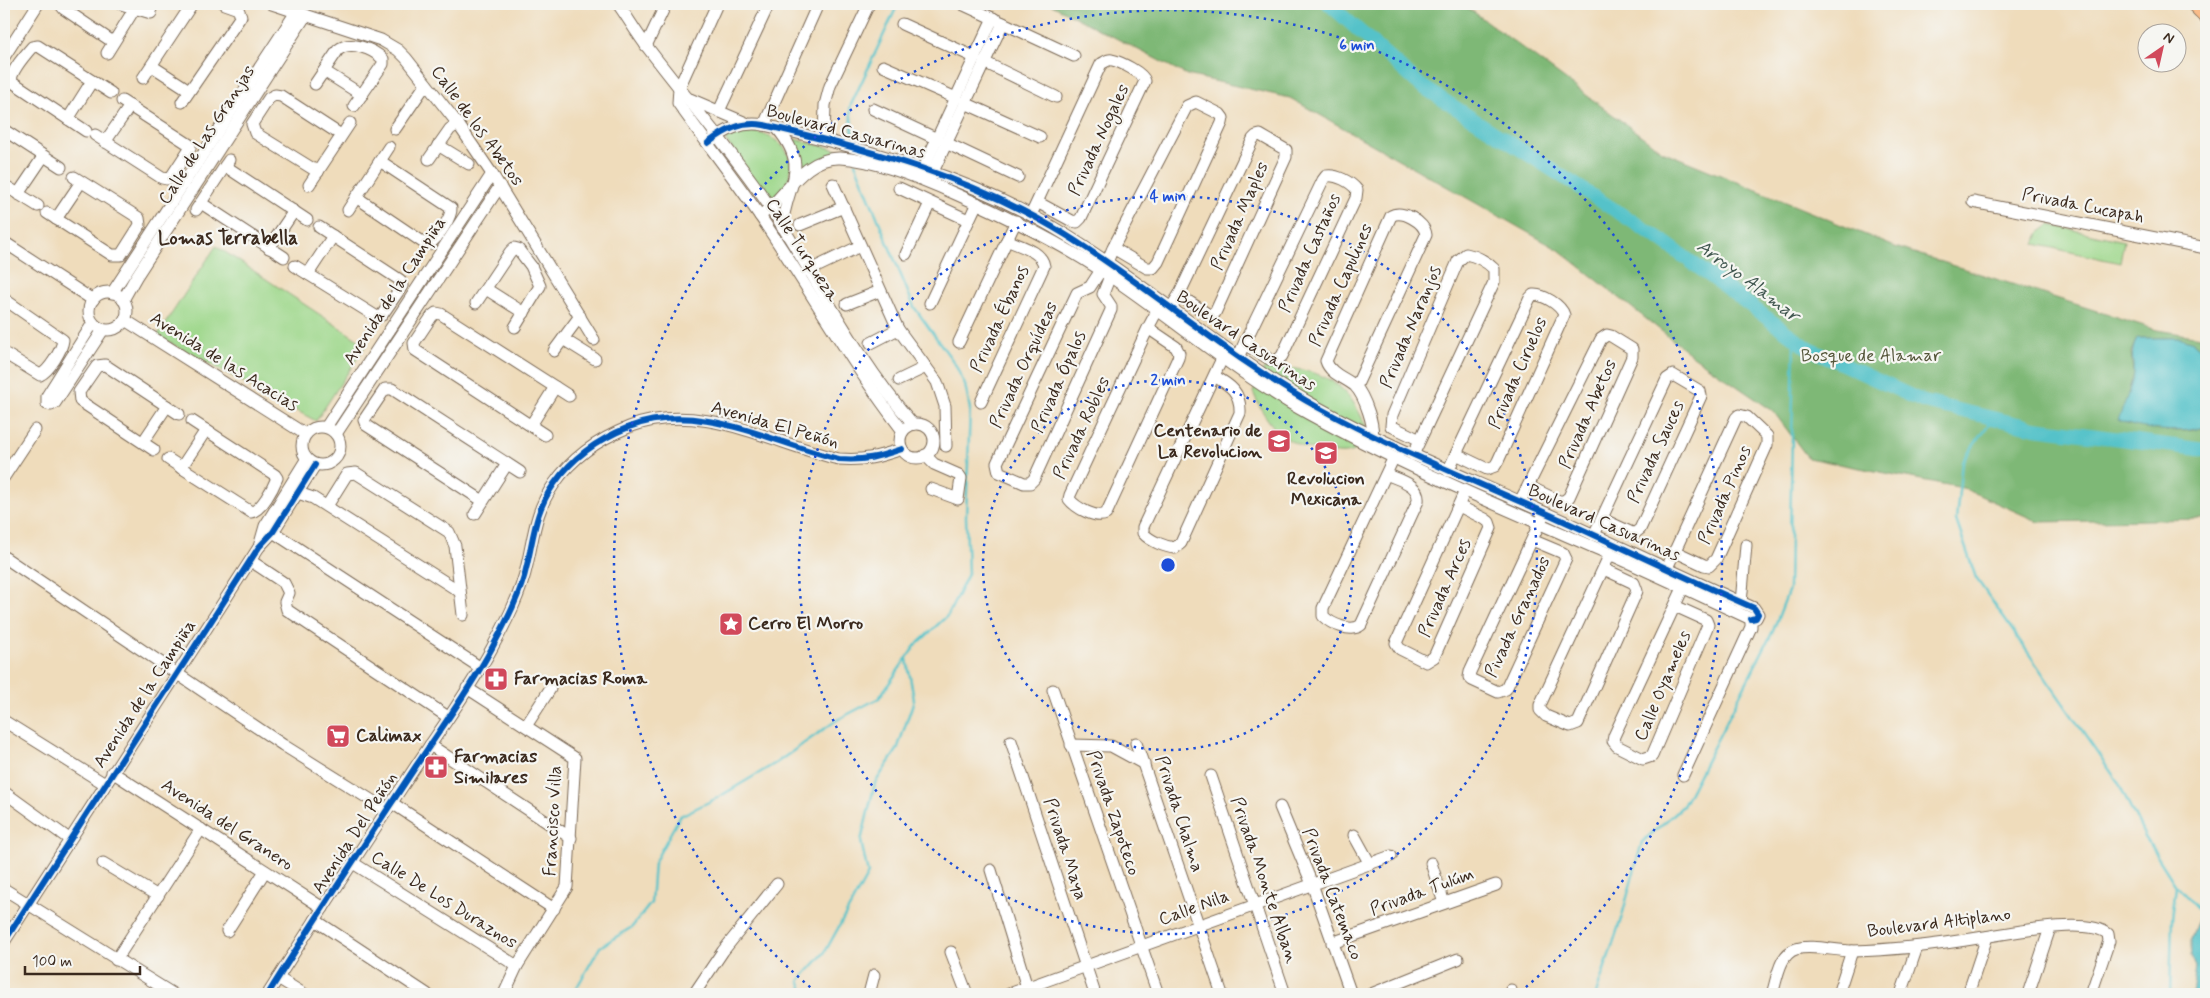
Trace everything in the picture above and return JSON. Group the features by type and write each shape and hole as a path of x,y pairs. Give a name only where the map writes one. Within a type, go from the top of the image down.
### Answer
{"highway":[{"path":"2195,4 2206,15"}],"street":[{"path":"22,60 6,54 38,4"},
{"path":"60,4 64,9 114,42"},
{"path":"121,4 151,13"},
{"path":"144,78 192,4"},
{"path":"182,102 241,16 238,8 224,4"},
{"name":"Calle de los Abetos","path":"272,4 368,35 398,50 458,124 492,174 594,340"},
{"name":"Calle Turqueza","path":"618,4 646,46 718,136 771,209 863,357 913,424"},
{"path":"646,46 666,4"},
{"path":"679,88 717,4"},
{"path":"719,111 769,4"},
{"path":"764,125 818,4"},
{"path":"824,139 825,105 830,86 868,4"},
{"path":"962,4 1074,56"},
{"path":"107,53 135,8"},
{"name":"Calle de Las Granjas","path":"112,293 142,248 249,102 301,13"},
{"name":"Calle de Las Granjas","path":"123,300 196,175 301,13"},
{"path":"926,175 998,20"},
{"path":"902,24 1056,97"},
{"path":"363,48 368,35"},
{"path":"315,84 343,46 350,45 363,48 379,55 383,61 354,106"},
{"path":"106,142 126,103 187,141 190,148 171,177 167,179 162,178 11,82 11,78 32,46 38,46 111,93"},
{"name":"Privada Nogales","path":"1032,215 1102,64 1106,60 1113,60 1142,74 1145,82 1082,218 1077,222 1072,221 1039,203"},
{"path":"152,66 189,90"},
{"path":"883,66 1040,137"},
{"path":"324,71 362,95"},
{"path":"68,119 92,81"},
{"path":"395,129 426,84"},
{"name":"Calle Turqueza","path":"679,88 678,103 760,216 825,316 853,364 902,431"},
{"path":"318,172 255,133 252,124 270,98 275,95 282,96 342,135"},
{"path":"687,97 746,123"},
{"path":"249,102 262,110"},
{"path":"1106,270 1113,248 1187,106 1196,102 1220,114 1223,118 1222,123 1158,262 1153,268 1147,268 1113,248"},
{"path":"873,109 1018,177"},
{"path":"309,185 350,123"},
{"name":"Boulevard Casuarinas","path":"708,143 718,136 746,123 777,128 893,157 926,175 977,203 1046,236 1106,270 1171,308 1238,358 1371,442 1393,459 1610,554 1751,619 1756,618 1758,614 1741,603 1520,501 1413,455 1371,442 1305,412 1247,377 1222,359 1157,311 1106,270 1032,215 926,175 854,160 830,158 813,165 795,181 771,209 760,216"},
{"path":"429,159 450,129 458,124"},
{"path":"777,128 793,151 796,164 795,181 786,202 782,227"},
{"path":"4,130 61,167"},
{"name":"Privada Maples","path":"1171,308 1180,295 1253,139 1260,135 1282,147 1286,150 1286,157 1215,313 1209,315 1180,295"},
{"path":"438,144 469,164"},
{"path":"348,210 389,147"},
{"path":"18,194 43,156"},
{"path":"890,169 893,157"},
{"path":"356,197 424,243 429,244 433,242 452,212 451,208 380,161"},
{"path":"284,257 198,207 227,163 308,220"},
{"path":"180,164 212,186"},
{"name":"Avenida de la Campiña","path":"331,431 378,349 492,174"},
{"name":"Privada Castaños","path":"1238,358 1244,344 1323,180 1326,176 1334,175 1354,186 1357,190 1356,198 1282,356 1276,361 1271,360 1244,344"},
{"path":"4,185 112,256 121,255 140,225 139,218 78,179 47,213"},
{"path":"833,184 898,329 936,382 945,406 946,446"},
{"name":"Avenida de la Campiña","path":"331,431 361,396 500,186"},
{"path":"900,188 968,220"},
{"name":"Privada Cucapah","path":"1973,202 2206,248"},
{"path":"906,254 930,203"},
{"path":"930,302 977,203"},
{"path":"800,225 844,207"},
{"path":"269,248 294,211"},
{"name":"Privada Capulines","path":"1356,387 1426,235 1422,226 1402,213 1396,213 1391,216 1327,356 1328,367 1356,387 1363,399 1370,416 1371,442"},
{"name":"Privada Ébanos","path":"959,342 1016,221"},
{"path":"295,266 373,316 382,316 402,286 400,280 319,227"},
{"path":"442,228 453,234"},
{"path":"308,274 333,236"},
{"path":"131,240 142,248"},
{"name":"Privada Ébanos","path":"980,402 1044,266 1043,260 1039,255 1007,240"},
{"path":"4,242 93,300"},
{"path":"808,271 860,246"},
{"path":"476,303 514,248 521,251 531,266 540,286 515,327"},
{"name":"Privada Naranjos","path":"1413,455 1494,282 1494,269 1489,264 1472,255 1466,254 1458,261 1391,421 1391,426 1420,440"},
{"path":"531,266 545,258"},
{"name":"Privada Orquídeas","path":"1012,477 999,472 997,463 1077,293 1090,287 1106,270"},
{"name":"Privada Ópalos","path":"1012,477 1024,483 1030,483 1034,480 1111,310 1111,306 1103,294 1106,270"},
{"path":"486,289 524,313"},
{"path":"847,304 880,291"},
{"path":"103,293 112,293 123,300 127,310 125,320 116,329 103,330 93,323 89,312 93,300 103,293"},
{"name":"Privada Ciruelos","path":"1448,470 1530,298 1536,294 1540,295 1559,307 1564,315 1498,461 1494,466 1487,469 1456,454"},
{"path":"4,299 63,340 63,345 53,361 44,373 40,375 4,354"},
{"path":"392,301 403,310"},
{"name":"Privada Robles","path":"1148,328 1176,347 1179,353 1178,358 1106,514 1096,516 1072,503 1069,499 1070,495 1148,328 1157,311"},
{"path":"544,434 415,350 414,344 432,316 436,313 441,314 570,396"},
{"path":"554,351 580,316"},
{"name":"Avenida de las Acacias","path":"125,320 305,434"},
{"path":"412,320 424,328"},
{"path":"70,371 93,323"},
{"path":"871,343 898,329"},
{"path":"70,371 103,330"},
{"name":"Privada Abetos","path":"1520,501 1601,339 1607,335 1632,349 1632,357 1569,497 1564,501 1558,501 1528,486"},
{"path":"563,338 595,359"},
{"path":"378,349 388,356"},
{"path":"1214,376 1232,386 1237,393 1240,413 1181,544 1175,548 1170,547 1147,537 1143,533 1143,527 1214,376 1222,359"},
{"path":"53,361 86,382"},
{"path":"154,450 80,401 79,392 96,366 104,365 179,414"},
{"path":"899,380 926,367"},
{"name":"Privada Sauces","path":"1594,535 1666,379 1673,375 1678,376 1700,391 1700,396 1640,529 1632,533 1602,520"},
{"path":"531,426 555,387"},
{"path":"483,501 366,425 364,420 385,389 392,389 520,472"},
{"path":"361,396 375,403"},
{"path":"143,442 167,406"},
{"name":"Privada Pinos","path":"1667,568 1674,552 1736,418 1739,415 1746,417 1767,436 1767,445 1716,559 1709,566 1674,552"},
{"name":"Avenida El Peñón","path":"468,688 481,668 519,592 528,565 532,532 542,507 554,485 568,467 585,452 607,437 631,426 678,418 706,420 839,459 874,459 902,449"},
{"path":"192,421 275,475 283,493"},
{"path":"913,424 924,425 933,434 932,448 925,455 912,457 902,449 900,442 902,431 913,424"},
{"path":"314,428 331,431 340,443 337,457 329,464 311,462 301,447 305,434 314,428"},
{"path":"4,477 35,430"},
{"path":"181,468 206,430"},
{"path":"925,455 934,464 960,476 958,499 931,489"},
{"path":"168,459 250,512 257,510 283,493 313,498 459,591"},
{"path":"1386,474 1413,486 1418,495 1418,501 1361,626 1356,629 1349,629 1327,619 1324,616 1324,608 1386,474 1393,459"},
{"name":"Avenida de la Campiña","path":"4,942 176,672 259,547 273,532 283,493 311,462"},
{"name":"Avenida de la Campiña","path":"283,493 311,462"},
{"path":"475,514 507,464"},
{"path":"327,506 347,474 356,473 449,532 455,546 463,615"},
{"name":"Privada Arces","path":"1458,506 1485,519 1489,522 1491,528 1434,658 1426,662 1400,649 1396,643 1458,506 1465,491"},
{"name":"Pivada Granados","path":"1532,540 1563,553 1566,559 1506,689 1498,692 1472,680 1469,676 1470,672 1544,512"},
{"name":"Avenida de la Campiña","path":"259,547 262,535 277,517"},
{"path":"273,532 481,668"},
{"path":"1741,603 1746,545"},
{"path":"1604,569 1634,583 1636,591 1578,723 1570,726 1546,716 1540,710 1540,705 1610,554"},
{"path":"4,556 283,744 390,807 554,909"},
{"path":"251,561 284,583 289,593 285,602 287,610 448,717"},
{"name":"Calle Oyameles","path":"1675,606 1706,620 1708,625 1652,756 1643,759 1617,746 1613,741 1614,736 1682,588"},
{"path":"1683,775 1751,628 1751,619"},
{"name":"Avenida Del Peñón","path":"268,994 468,688"},
{"name":"Francisco Villa","path":"468,688 575,758 567,887 517,966 504,994"},
{"path":"526,726 550,689"},
{"name":"Privada Zapoteco","path":"1052,690 1158,994"},
{"path":"4,721 105,784"},
{"name":"Privada Maya","path":"1011,742 1095,994"},
{"name":"Privada Chalma","path":"1136,743 1222,994"},
{"path":"430,745 571,838"},
{"path":"1071,745 1111,746 1144,764"},
{"name":"Avenida del Granero","path":"112,772 323,908"},
{"name":"Privada Monte Alban","path":"1211,776 1285,994"},
{"path":"4,792 69,840"},
{"name":"Privada Catemaco","path":"1280,807 1312,884 1351,994"},
{"path":"116,960 200,829"},
{"path":"1354,835 1370,864"},
{"name":"Calle Nila","path":"1009,994 1028,991 1197,925 1390,856"},
{"path":"103,863 158,896"},
{"name":"Calle De Los Duraznos","path":"353,863 517,966"},
{"path":"1431,863 1444,903"},
{"path":"991,870 1028,991"},
{"path":"227,931 265,871"},
{"path":"694,994 723,951 776,884"},
{"name":"Privada Tulúm","path":"1332,943 1496,885"},
{"path":"4,889 172,994"},
{"path":"315,920 427,994"},
{"name":"Boulevard Altiplano","path":"1772,994 1784,957 1797,948 1852,950 1917,947 2050,928 2078,926 2102,929 2108,934 2110,940 2091,994"},
{"path":"2028,994 2050,928"},
{"path":"1968,994 1987,937"},
{"path":"1902,994 1917,947"},
{"path":"1838,994 1852,950"},
{"path":"951,952 967,994"},
{"path":"1371,994 1458,959"},
{"path":"869,994 874,975"},
{"path":"278,978 304,994"}],"green space":[{"name":"Bosque de Alamar","path":"1050,4 1460,4 1471,10 1662,151 1895,247 2157,330 2206,338 2206,353 2193,342 2181,338 2137,338 2131,352 2133,373 2128,395 2126,424 2178,431 2188,431 2206,426 2206,519 2039,522 1963,488 1808,458 1773,411 1693,356 1559,250 1290,98 1187,75"},
{"path":"747,131 757,132 774,139 787,152 790,160 788,180 771,203 725,139"},
{"path":"794,139 885,162 839,155 804,166 801,153"},
{"path":"2050,225 2124,241 2120,263 2035,244 2039,233"},
{"path":"216,246 366,345 316,421 157,336"},
{"path":"1265,367 1303,370 1317,374 1340,387 1350,397 1366,427 1356,450 1350,453 1340,453 1315,450 1291,441 1273,427 1253,392"}],"water":[{"path":"2137,338 2181,338 2193,342 2206,353 2206,426 2198,429 2175,431 2149,429 2118,420 2131,385 2133,373 2132,353"},
{"path":"2206,898 2206,994 2192,994 2196,967 2191,956 2191,939"}],"waterway":[{"path":"854,145 850,107 898,4"},
{"name":"Arroyo Alamar","path":"1329,4 1420,85 1660,239 1808,348 1924,402 2035,428 2206,450"},
{"path":"573,994 600,947 632,927 651,903 654,863 680,816 717,798 776,763 837,720 879,698 915,646 948,615 968,574 966,517 970,409 965,385 955,364 914,307 855,163"},
{"path":"1596,994 1622,916 1642,842 1683,806 1773,631 1789,589 1794,338"},
{"path":"1993,418 1962,462 1956,520 1976,578 2118,782 2145,837 2176,886 2172,919 2170,994"},
{"path":"805,994 799,981 825,952 868,874 861,841 875,783 897,750 914,700 907,659"},
{"path":"2177,886 2206,918"}],"cycle path":[{"path":"708,143 734,128 748,124 764,125 882,155 957,181 994,197 1066,235 1130,278 1222,346 1319,408 1444,469 1754,608 1758,614 1756,618 1751,619"},
{"path":"268,994 341,880 456,708 483,663 508,618 521,587 536,523 543,504 561,475 587,450 607,437 629,427 656,420 682,418 709,421 735,427 839,459 871,458 902,449"},
{"path":"4,942 259,547 273,532 315,465"}],"place":[{"name":"Centenario de La Revolucion","path":"1279,441"},
{"name":"Revolucion Mexicana","path":"1326,453"},
{"name":"Cerro El Morro","path":"731,624"},
{"name":"Farmacias Roma","path":"496,679"},
{"name":"Calimax","path":"338,736"},
{"name":"Farmacias Similares","path":"436,767"}],"district":[{"name":"Lomas Terrabella","path":"228,238"}]}
